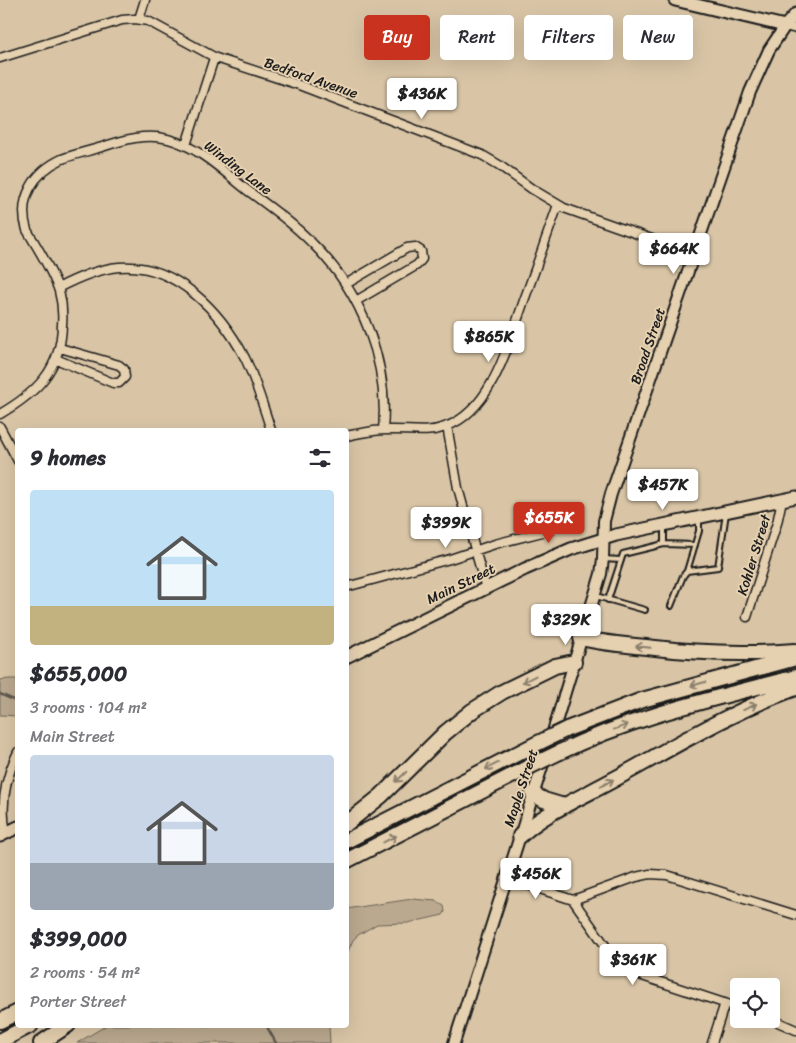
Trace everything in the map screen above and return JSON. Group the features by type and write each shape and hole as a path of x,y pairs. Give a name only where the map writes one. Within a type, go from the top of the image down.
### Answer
{"highway":[{"path":"581,638 607,643 698,652 748,654 796,651"},
{"path":"349,839 536,744 611,711 642,700 796,658"},
{"path":"349,822 381,796 445,733 472,711 502,692 552,667 574,662"},
{"path":"349,859 528,767 596,736 644,719 796,677"},
{"path":"520,836 532,826 564,806 722,720 796,688"},
{"path":"533,794 544,800 564,806"},
{"path":"0,1021 15,1014"},
{"path":"0,1041 25,1028"},
{"path":"41,1043 64,1028"}],"main road":[{"path":"675,0 790,28 796,14"},
{"name":"Main Street","path":"349,656 548,559 603,539 664,524 796,497"},
{"path":"3,835 15,829"}],"street":[{"path":"0,58 122,20 138,19 145,0"},
{"name":"Bedford Avenue","path":"138,19 148,21 214,58 300,85 474,151 490,159 532,190 558,205 694,254"},
{"name":"Broad Street","path":"603,539 604,521 611,494 755,80 769,50 790,28"},
{"path":"186,145 214,58"},
{"name":"Winding Lane","path":"0,414 37,388 48,374 60,348 62,304 58,288 27,230 24,220 26,198 31,187 38,177 52,165 67,157 129,139 161,137 186,145 207,158 305,236 328,260 356,300 371,336 379,365 384,398 383,430"},
{"path":"349,436 383,430 426,431 448,426 460,420 475,406 497,371 558,205"},
{"path":"346,284 407,248 415,247 421,252 422,259 417,265 356,300"},
{"path":"58,288 95,271 124,267 155,271 184,286 209,308 235,341 253,377 270,428"},
{"path":"56,359 112,383 119,383 125,377 124,369 119,365 60,348"},
{"path":"448,426 458,488 486,588"},
{"path":"0,428 15,456"},
{"name":"Kohler Street","path":"747,617 777,523 782,500"},
{"path":"349,586 450,560 495,544 550,530"},
{"name":"Maple Street","path":"454,1043 594,596 603,559 603,539"},
{"path":"3,835 2,797 8,773 15,758"},
{"path":"573,900 636,878 650,874 663,874 796,915"},
{"path":"507,878 573,900 614,958 630,972 730,1005"},
{"path":"712,1043 725,1003"},
{"path":"780,1022 796,1030"}],"lane":[{"path":"687,571 718,567 726,525 726,511"},
{"path":"671,606 683,576 687,571 699,531 699,517"},
{"path":"664,524 664,544"},
{"path":"608,600 623,554 664,544 695,545"},
{"path":"603,559 621,560"},
{"path":"594,596 645,610"}],"shaded area":[{"path":"15,679 15,716 0,715 0,680"},
{"path":"412,899 436,901 444,906 445,912 443,915 408,923 377,924 358,935 353,940 349,949 349,909"},
{"path":"102,1028 329,1028 330,1043 77,1043"}],"waterway":[{"path":"0,694 15,701"},
{"path":"268,1028 276,1043"}]}
